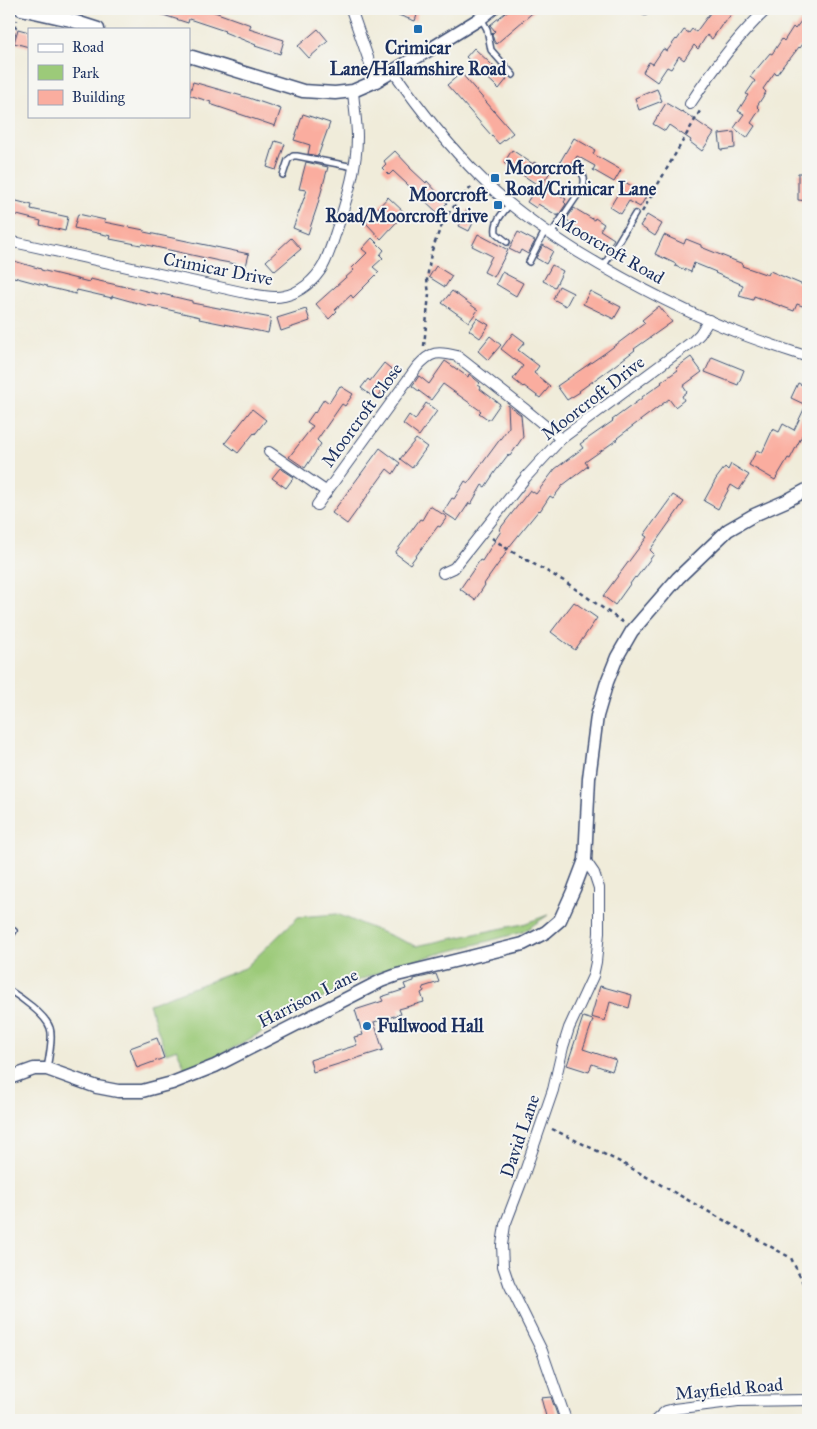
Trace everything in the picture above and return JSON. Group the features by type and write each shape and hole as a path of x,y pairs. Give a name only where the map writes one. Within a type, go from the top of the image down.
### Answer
{"street":[{"path":"351,9 376,81"},
{"path":"190,56 303,91 335,93 353,91 393,71 481,18 492,9"},
{"path":"690,104 732,45 767,9"},
{"path":"19,13 70,20 95,28"},
{"name":"Moorcroft Road","path":"393,71 423,113 480,178 548,233 603,267 654,295 744,335 808,357"},
{"name":"Crimicar Drive","path":"9,241 268,297 283,297 298,291 312,281 322,267 333,241 347,196 354,167 357,137 353,91"},
{"name":"Moorcroft Drive","path":"443,573 454,568 482,531 561,439 693,341 709,320"},
{"path":"425,358 434,352 444,352 457,356 561,439"},
{"name":"Moorcroft Close","path":"317,505 425,358"},
{"name":"Moorcroft Close","path":"269,452 327,492"},
{"name":"Harrison Lane","path":"9,1078 34,1069 47,1069 118,1091 142,1091 172,1083 215,1066 381,981 523,944 546,932 560,920 585,860 588,778 596,716 617,656 632,631 678,578 728,530 808,489"},
{"name":"David Lane","path":"566,1420 542,1351 509,1284 503,1266 502,1245 505,1225 553,1090 569,1028 592,976 596,962 599,933 599,888 594,873 585,860"},
{"name":"Mayfield Road","path":"656,1420 666,1412 674,1409 738,1401 808,1400"}],"lane":[{"path":"481,18 487,29 491,50 513,75"},
{"path":"283,175 288,160 292,156 354,167"},
{"path":"529,262 548,233 583,187 585,180 584,175 580,171"},
{"path":"507,242 496,233 495,228 510,204"},
{"path":"603,267 638,214"},
{"path":"9,938 14,931"},
{"path":"9,990 22,998 42,1017 50,1028 47,1069"}],"path":[{"path":"9,60 19,13"},
{"path":"638,214 700,110 690,104"},
{"path":"425,358 423,344 429,294 427,279 431,253 440,229 450,211 480,178"},
{"path":"482,531 509,550 564,581 620,620 632,631"},
{"path":"541,1124 622,1163 791,1258 808,1293"}],"green space":[{"path":"337,914 416,946 523,924 548,915 523,932 401,964 347,985 228,1051 185,1069 177,1049 166,1053 149,1004 245,968 298,917"}],"building":[{"path":"151,9 206,9 251,25 249,29 284,40 280,54 255,46 225,31 189,19 188,23 151,11"},
{"path":"384,9 419,9 415,21"},
{"path":"510,9 537,9 496,44 492,34 495,31 490,25"},
{"path":"713,9 735,9 712,39 707,35 698,49 694,45 684,60 679,56 671,69 667,67 657,82 643,72 649,62 653,64 663,49 667,51 684,30 689,33 692,29 696,32"},
{"path":"808,12 808,37 777,74 775,72 763,89 766,92 757,106 760,109 751,123 755,126 747,138 734,128 744,114 738,111 755,81 750,77 770,53 772,54 782,39 784,41 793,27 795,29"},
{"path":"18,29 28,32 28,47 14,43"},
{"path":"318,29 328,41 309,58 298,46"},
{"path":"474,48 507,79 499,89 466,57"},
{"path":"461,73 513,133 499,144 447,85"},
{"path":"193,82 281,109 275,126 210,104 211,102 190,95"},
{"path":"657,89 662,101 639,110 635,98"},
{"path":"666,103 682,111 714,133 702,151 690,142 691,140 669,125 665,131 653,124"},
{"path":"303,114 330,123 318,156 308,154 310,145 294,140"},
{"path":"734,132 735,148 721,150 719,134"},
{"path":"574,138 595,150 593,154 621,170 614,182 593,170 595,166 577,156 570,168 560,162"},
{"path":"275,141 285,144 276,170 267,167"},
{"path":"512,150 533,164 534,162 550,172 542,185 566,199 564,202 566,204 558,216 538,204 536,208 527,202 538,185 504,163"},
{"path":"395,151 447,203 438,213 393,171 389,175 382,168 386,164 384,161"},
{"path":"306,162 328,167 308,234 293,228 307,190 299,189"},
{"path":"798,173 808,173 808,201 798,200"},
{"path":"625,182 647,195 640,207 629,201 621,214 610,207"},
{"path":"388,197 405,213 381,239 366,223 379,210 378,208"},
{"path":"9,199 32,205 31,209 68,217 65,231 40,225 41,221 9,213"},
{"path":"574,208 604,224 600,230 614,239 606,251 568,226 570,222 566,220"},
{"path":"467,210 477,215 469,231 459,226"},
{"path":"78,214 105,220 104,222 144,230 144,232 249,254 246,266 110,239 111,236 74,228"},
{"path":"647,215 662,224 655,236 640,226"},
{"path":"518,232 535,241 528,254 521,250 519,254 509,249"},
{"path":"478,234 508,250 494,277 484,272 492,256 472,246"},
{"path":"664,235 684,244 686,239 743,264 742,266 768,275 770,271 808,287 808,308 797,304 794,311 754,296 753,300 739,296 743,285 716,272 694,263 691,272 675,266 676,264 655,254"},
{"path":"291,238 301,249 275,271 266,261"},
{"path":"372,238 384,250 380,255 383,258 373,267 379,272 353,298 351,295 335,310 337,311 329,319 316,304 354,270 352,268 367,253 362,249"},
{"path":"543,245 553,251 546,264 536,258"},
{"path":"14,261 89,282 90,279 126,286 192,301 192,303 271,318 268,333 199,319 200,317 112,296 112,298 77,290 76,294 47,287 10,276"},
{"path":"552,265 563,271 555,287 543,281"},
{"path":"436,266 452,276 445,287 429,277"},
{"path":"502,272 523,283 516,296 496,284"},
{"path":"559,286 573,293 566,306 553,299"},
{"path":"452,291 478,310 469,322 442,303"},
{"path":"590,291 621,307 614,319 583,304"},
{"path":"659,306 672,322 567,400 557,386 645,323 642,320"},
{"path":"306,309 310,321 281,331 277,318"},
{"path":"477,318 489,325 480,338 469,330"},
{"path":"513,333 525,342 518,350 539,366 534,373 550,386 540,398 513,379 523,366 501,349"},
{"path":"490,336 501,345 488,360 478,351"},
{"path":"691,357 702,372 683,386 687,392 682,396 684,400 675,407 669,399 585,462 588,466 563,485 553,498 550,496 540,511 505,552 475,600 460,589 480,560 482,561 501,531 499,530 530,490 536,494 555,469 583,448 580,444 662,383 678,370 676,368"},
{"path":"712,357 744,370 738,385 705,372"},
{"path":"445,361 468,377 469,374 480,383 478,385 481,387 480,389 500,404 489,420 479,413 481,411 443,384 431,400 412,386 419,376 429,384"},
{"path":"384,363 395,372 376,399 361,388 368,379 370,381"},
{"path":"798,383 808,388 808,424 790,459 788,458 775,480 749,465 757,450 762,453 773,429 779,432 783,424 794,430 806,405 791,398"},
{"path":"340,386 353,394 345,406 342,404 317,440 321,444 305,468 289,457 313,426 307,422 314,412 324,399 329,403"},
{"path":"426,403 437,411 419,436 403,424 409,415 415,420"},
{"path":"508,405 521,415 523,437 485,487 482,485 471,504 469,503 457,521 443,512 465,481 468,483 509,427"},
{"path":"252,409 266,420 238,453 225,443"},
{"path":"416,439 427,447 412,468 400,459"},
{"path":"380,448 400,463 393,474 387,469 347,524 332,513"},
{"path":"731,464 749,475 739,490 731,485 718,509 704,501 716,479 725,467 728,470"},
{"path":"280,468 294,477 286,488 272,478"},
{"path":"673,495 684,502 650,550 654,554 615,605 603,596 647,537 644,535"},
{"path":"430,506 447,517 440,527 438,526 410,564 395,553 420,519 422,520"},
{"path":"574,602 597,618 575,650 551,632"},
{"name":"Fullwood Hall","path":"436,974 439,982 423,987 424,991 421,993 424,1002 399,1009 401,1014 374,1022 383,1050 313,1072 310,1060 357,1045 354,1037 363,1035 355,1010 383,1001 381,997 406,989 404,984 414,981 414,979"},
{"path":"600,986 632,995 629,1008 610,1002 605,1021 591,1017"},
{"path":"583,1017 593,1020 583,1049 616,1060 612,1071 592,1064 589,1072 567,1065"},
{"path":"157,1038 164,1058 137,1068 130,1048"},
{"path":"551,1397 559,1420 547,1420 541,1398"}],"place":[{"name":"Crimicar Lane/Hallamshire Road","path":"418,29"},
{"name":"Moorcroft Road/Crimicar Lane","path":"495,178"},
{"name":"Moorcroft Road/Moorcroft drive","path":"498,205"},
{"name":"Fullwood Hall","path":"367,1026"}]}
